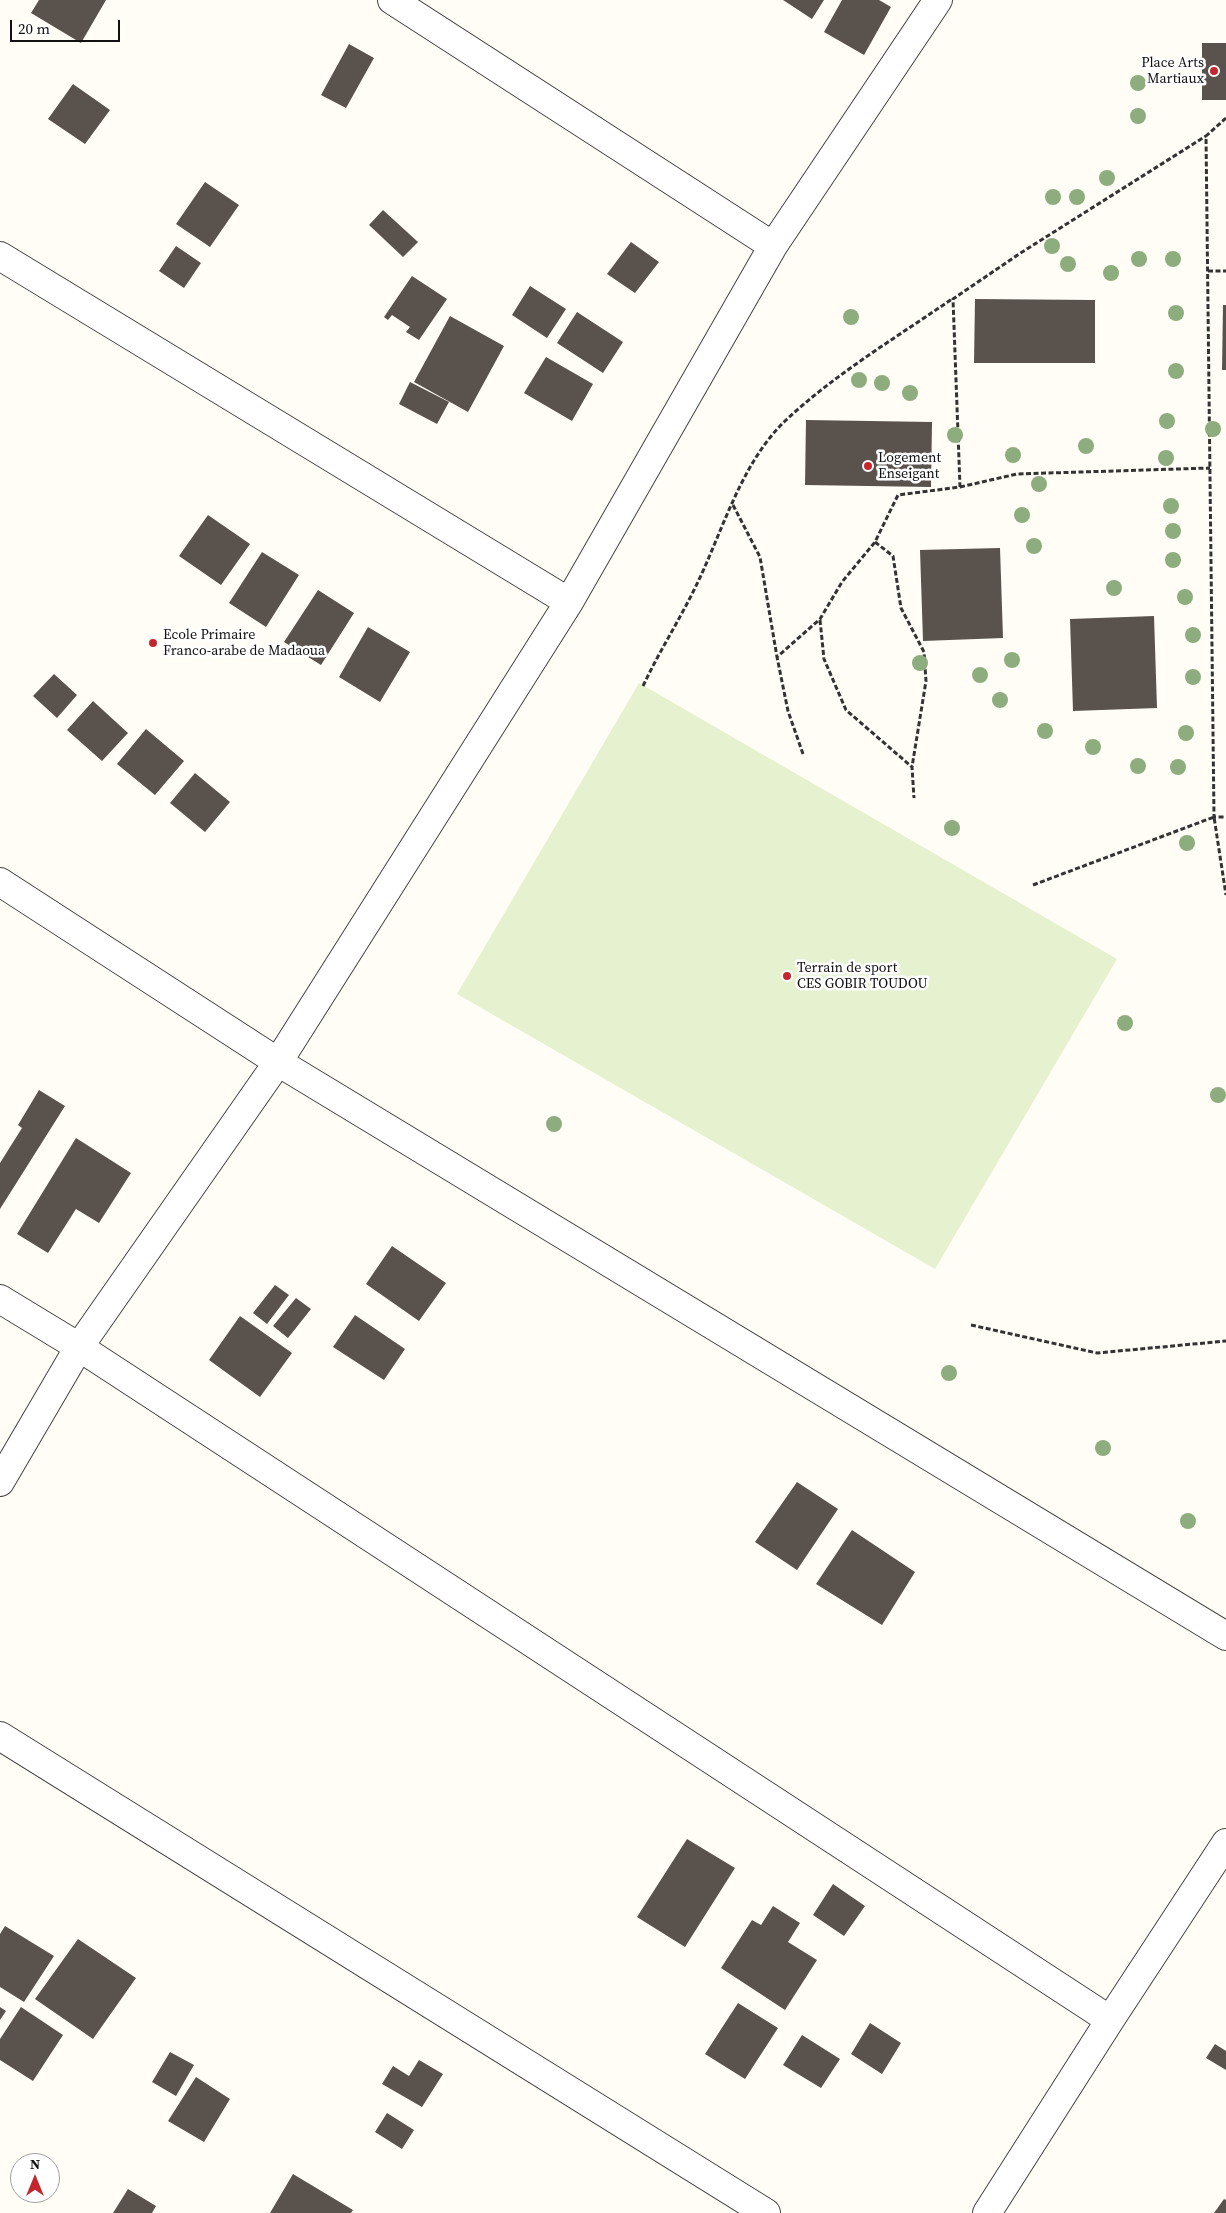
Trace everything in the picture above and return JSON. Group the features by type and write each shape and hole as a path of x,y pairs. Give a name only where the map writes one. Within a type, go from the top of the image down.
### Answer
{"street":[{"path":"392,0 773,246"},
{"path":"0,1482 79,1348 278,1062 569,602 773,246 938,0"},
{"path":"0,256 569,602"},
{"path":"0,882 278,1062 1226,1636"},
{"path":"0,1299 79,1348 1110,2020"},
{"path":"0,1736 766,2213"},
{"path":"987,2213 1226,1843"}],"path":[{"path":"643,686 659,652 693,592 755,458 783,423 826,387 953,299 1019,254 1206,136 1226,118"},
{"path":"1206,136 1214,817 1226,895"},
{"path":"1208,271 1226,271"},
{"path":"953,299 960,486"},
{"path":"778,657 820,619 842,582 875,542 898,495 960,486 1017,474 1210,468"},
{"path":"733,505 760,557 788,711 803,754"},
{"path":"875,542 893,556 901,608 924,652 926,682 912,767 914,798"},
{"path":"820,619 824,659 846,710 912,767"},
{"path":"1033,885 1214,817 1226,817"},
{"path":"971,1325 1098,1353 1226,1342"}],"green space":[{"name":"Terrain de sport CES GOBIR TOUDOU","path":"639,683 1117,959 935,1269 457,994"}],"building":[{"path":"39,0 106,0 81,43 31,13"},
{"path":"783,0 824,0 812,19"},
{"path":"842,0 879,0 891,7 864,55 824,32"},
{"name":"Place Arts Martiaux","path":"1202,43 1226,43 1226,100 1202,100"},
{"path":"349,44 374,58 346,108 321,95"},
{"path":"73,84 110,110 85,144 48,119"},
{"path":"205,182 239,205 210,247 176,224"},
{"path":"383,210 418,242 403,257 369,225"},
{"path":"631,242 659,262 635,293 607,274"},
{"path":"176,246 201,263 184,288 159,271"},
{"path":"412,276 447,299 419,340 406,332 410,327 392,315 388,320 384,317"},
{"path":"530,286 566,309 547,338 512,315"},
{"path":"975,299 1095,300 1095,363 974,363"},
{"path":"1223,305 1226,305 1226,370 1222,370"},
{"path":"577,312 623,342 603,373 557,343"},
{"path":"450,316 504,346 468,412 414,382"},
{"path":"546,357 593,384 572,421 524,393"},
{"path":"410,382 449,402 437,424 399,404"},
{"name":"Logement Enseigant","path":"806,420 932,422 931,487 805,485"},
{"path":"208,515 250,544 221,585 179,556"},
{"path":"1000,548 1003,638 923,641 920,550"},
{"path":"262,552 299,575 266,627 229,603"},
{"path":"318,590 354,613 321,665 284,642"},
{"path":"1154,616 1157,708 1073,711 1070,619"},
{"path":"368,627 410,652 380,702 339,677"},
{"path":"54,674 77,695 57,718 33,696"},
{"path":"93,701 128,733 102,761 67,730"},
{"path":"146,729 184,761 155,795 117,764"},
{"path":"195,773 230,802 205,832 170,803"},
{"path":"39,1090 65,1106 0,1209 0,1163 22,1128 18,1125"},
{"path":"76,1138 131,1173 99,1223 76,1209 48,1253 17,1234"},
{"path":"392,1246 446,1283 419,1321 366,1284"},
{"path":"275,1285 289,1295 267,1324 253,1313"},
{"path":"296,1298 311,1309 288,1338 273,1326"},
{"path":"355,1315 405,1349 384,1380 333,1347"},
{"path":"240,1316 292,1353 260,1397 209,1360"},
{"path":"797,1482 838,1509 797,1570 755,1542"},
{"path":"852,1530 915,1572 882,1625 816,1584"},
{"path":"687,1839 735,1868 685,1947 637,1917"},
{"path":"833,1884 865,1906 844,1936 813,1915"},
{"path":"773,1906 800,1923 788,1942 817,1960 785,2010 721,1968 752,1920 761,1925"},
{"path":"5,1926 54,1956 24,2002 0,1987 0,1934"},
{"path":"78,1939 136,1978 93,2039 35,1999"},
{"path":"738,2003 778,2028 745,2079 705,2054"},
{"path":"0,2007 6,2011 0,2020"},
{"path":"21,2007 63,2035 33,2081 0,2060 0,2039"},
{"path":"870,2023 901,2043 882,2074 851,2054"},
{"path":"802,2035 840,2059 821,2088 783,2065"},
{"path":"1215,2044 1226,2051 1226,2070 1206,2058"},
{"path":"170,2052 194,2065 176,2096 152,2082"},
{"path":"419,2060 443,2074 422,2107 382,2084 393,2066 409,2076"},
{"path":"196,2077 230,2099 204,2142 168,2121"},
{"path":"387,2113 414,2130 402,2149 375,2132"},
{"path":"293,2174 353,2210 351,2213 270,2213"},
{"path":"128,2189 156,2206 152,2213 113,2213"},
{"path":"1224,2199 1226,2200 1226,2213 1214,2213"}],"place":[{"name":"Place Arts Martiaux","path":"1214,71"},
{"name":"Logement Enseigant","path":"868,466"},
{"name":"Ecole Primaire Franco-arabe de Madaoua","path":"153,643"},
{"name":"Terrain de sport CES GOBIR TOUDOU","path":"787,976"}]}
